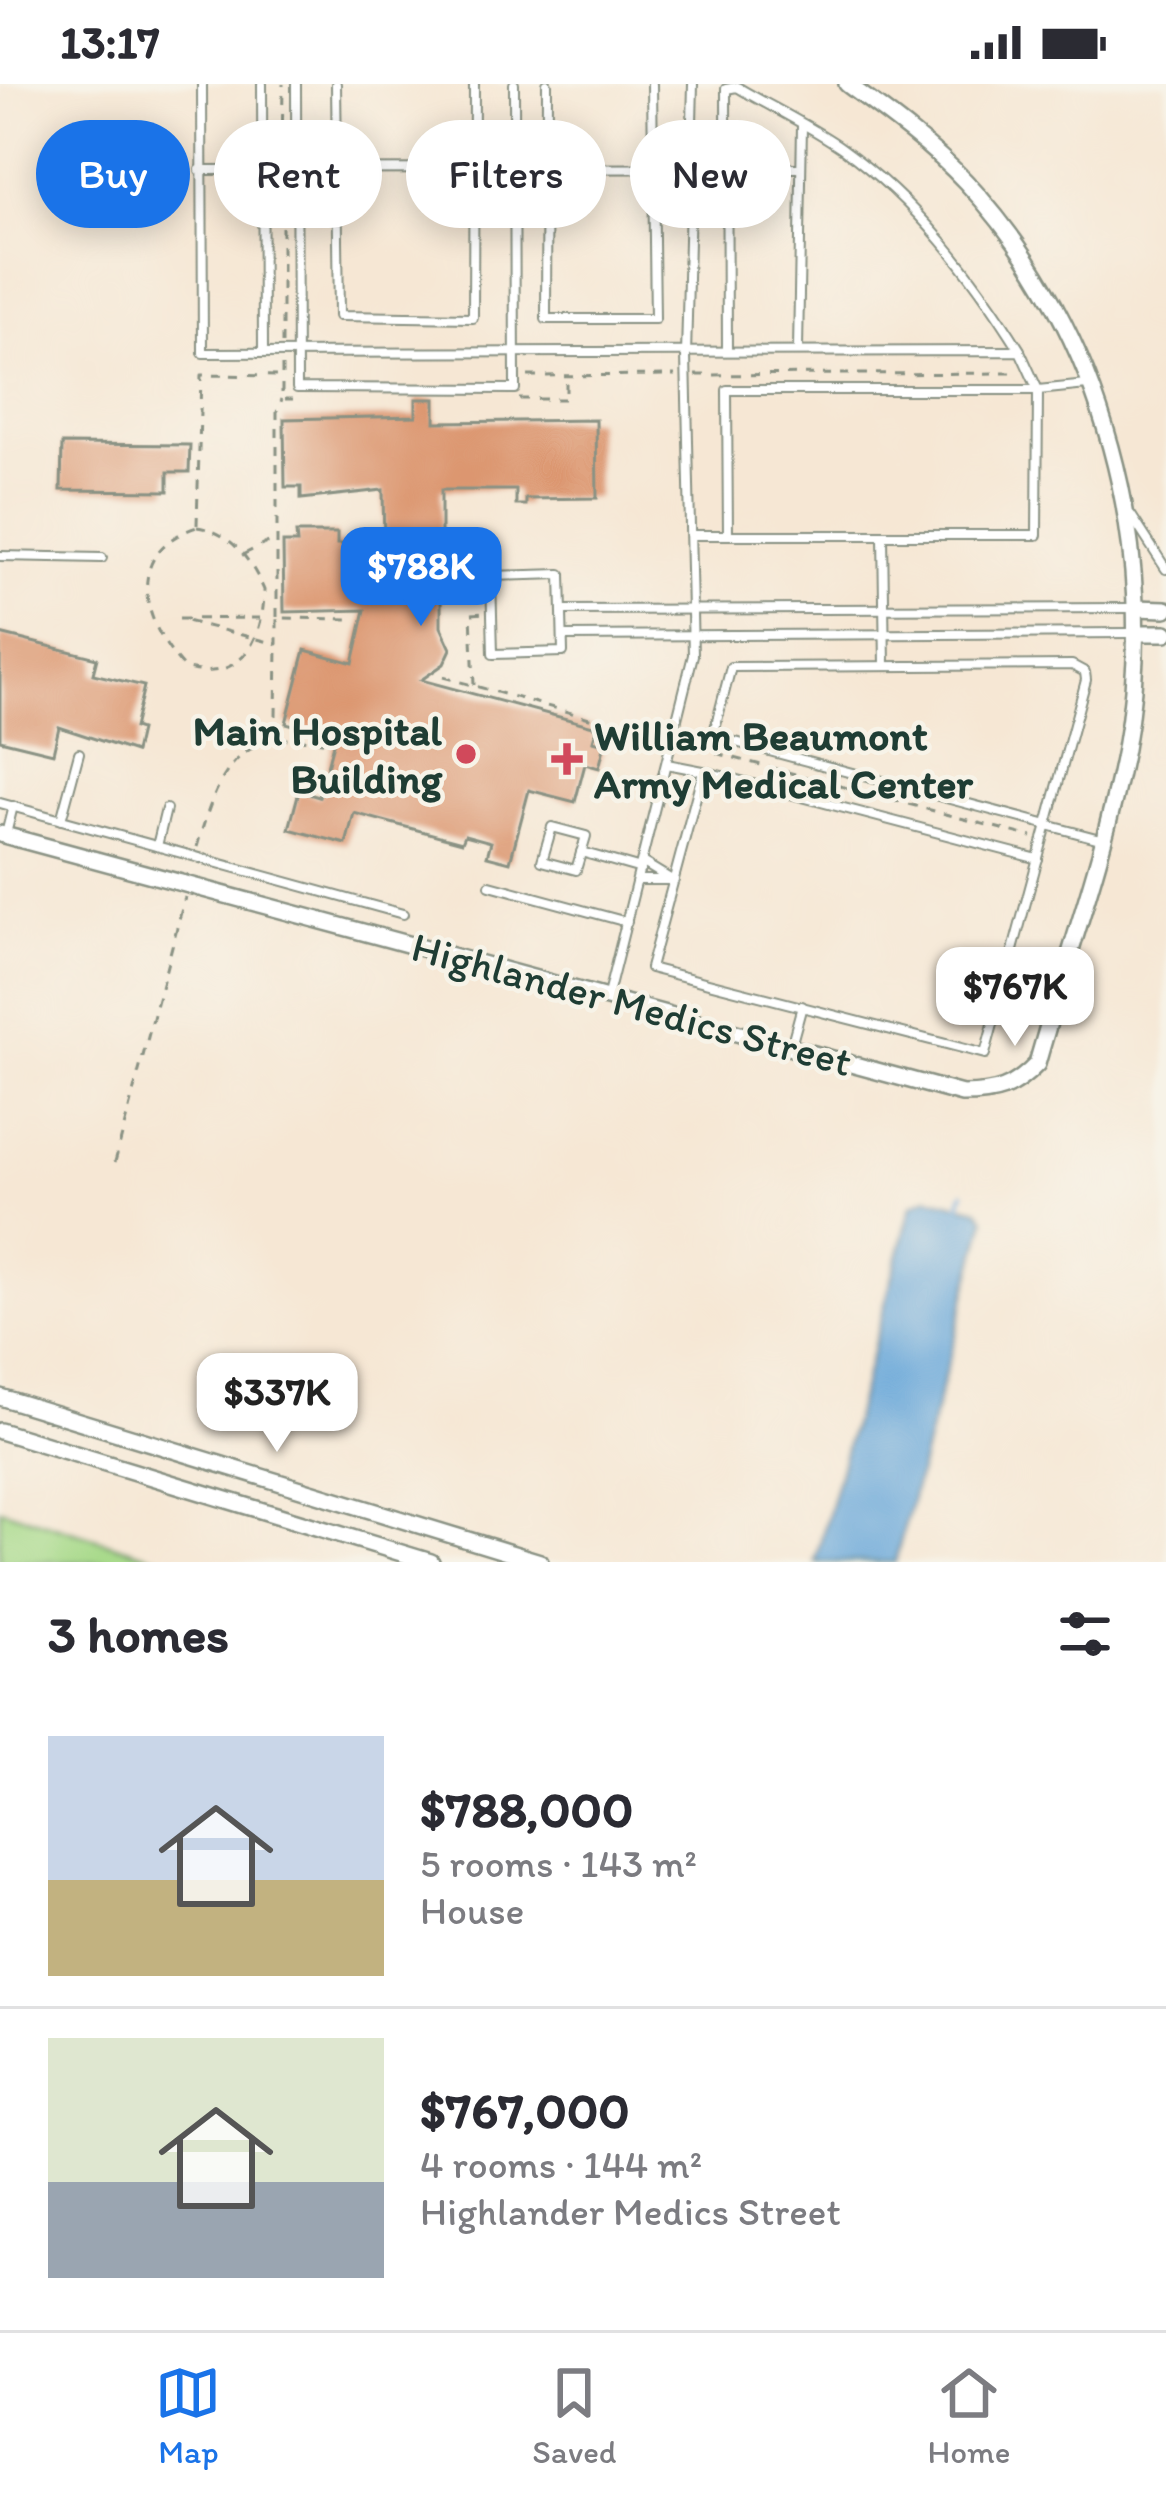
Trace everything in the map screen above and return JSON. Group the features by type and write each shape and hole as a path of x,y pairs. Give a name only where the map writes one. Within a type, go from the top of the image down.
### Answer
{"street":[{"name":"Highlander Medics Street","path":"3,835 962,1094 996,1094 1018,1083 1037,1064 1124,751 1135,608 1123,499 1069,334 1030,265 967,183 847,84"},
{"path":"1135,608 1166,609"},
{"path":"1134,633 1166,633"},
{"path":"0,1397 539,1562"},
{"path":"0,1431 431,1562"}],"lane":[{"path":"202,84 203,353 1020,351"},
{"path":"262,84 262,120"},
{"path":"296,84 296,120"},
{"path":"336,84 336,120"},
{"path":"474,84 474,120"},
{"path":"514,84 514,120"},
{"path":"547,84 547,120"},
{"path":"652,84 652,120"},
{"path":"691,120 693,84"},
{"path":"691,535 1036,535 1038,390 974,276 920,217 842,148 737,86 726,89 726,120"},
{"path":"798,350 802,125"},
{"path":"791,168 800,168"},
{"path":"200,170 214,170"},
{"path":"262,228 263,352"},
{"path":"296,228 297,388 515,389 514,228"},
{"path":"337,228 338,316 473,318 473,228"},
{"path":"547,228 546,319 655,319 654,228"},
{"path":"608,997 673,742 693,636 687,228"},
{"path":"727,228 727,350"},
{"path":"728,535 728,390 1038,390 1089,385"},
{"path":"1123,499 1166,569"},
{"path":"883,536 885,666"},
{"path":"0,556 103,558"},
{"path":"561,574 562,610 563,652 493,654 491,576 561,574"},
{"path":"562,610 1135,608"},
{"path":"563,636 1134,633"},
{"path":"703,771 650,968 985,1054 1048,825 1085,672 1072,665 731,667 713,736 1048,825 1100,839"},
{"path":"61,820 79,753"},
{"path":"667,764 1038,859"},
{"path":"0,803 403,914"},
{"path":"3,835 13,806"},
{"path":"157,846 166,809"},
{"path":"552,826 586,836 581,852 576,871 542,861 552,826"},
{"path":"581,852 641,865 672,879"},
{"path":"638,880 672,879"},
{"path":"490,885 627,922"},
{"path":"791,1047 802,1006"}],"path":[{"path":"515,376 1012,373"},
{"path":"197,527 201,375 297,376"},
{"path":"276,716 282,399"},
{"path":"197,527 214,529 243,555 264,590 264,618 257,639 243,661 224,672 205,674 184,668 163,645 149,609 149,568 171,535 197,527"},
{"path":"243,555 277,538"},
{"path":"474,686 471,614 492,613"},
{"path":"264,618 179,619 277,644"},
{"path":"277,618 356,619"},
{"path":"443,676 1034,837"},
{"path":"195,856 212,795 238,755 291,736 327,743"},
{"path":"115,1162 188,883"}],"green space":[{"path":"0,1509 171,1562 0,1562"}],"water":[{"path":"928,1197 979,1209 986,1219 895,1562 815,1562 912,1205"}],"building":[{"path":"416,399 435,399 435,422 596,420 597,498 526,499 526,505 516,505 516,490 441,490 441,627 451,649 444,664 421,680 597,727 593,741 605,744 599,768 585,764 575,802 529,790 510,862 487,856 491,842 465,835 462,842 354,813 346,844 289,829 299,791 319,797 335,736 286,723 305,650 353,663 365,610 284,612 283,543 297,543 296,533 337,533 337,544 384,544 383,490 301,499 301,487 285,487 284,419 416,416"},
{"path":"62,444 190,445 189,472 168,472 168,491 61,490"},
{"path":"0,634 97,658 93,674 144,686 134,728 140,730 135,752 59,727 53,753 0,740"}],"waterway":[{"path":"960,1205 964,1192"}],"place":[{"name":"Main Hospital Building","path":"466,754"},
{"name":"William Beaumont Army Medical Center","path":"567,759"}]}
